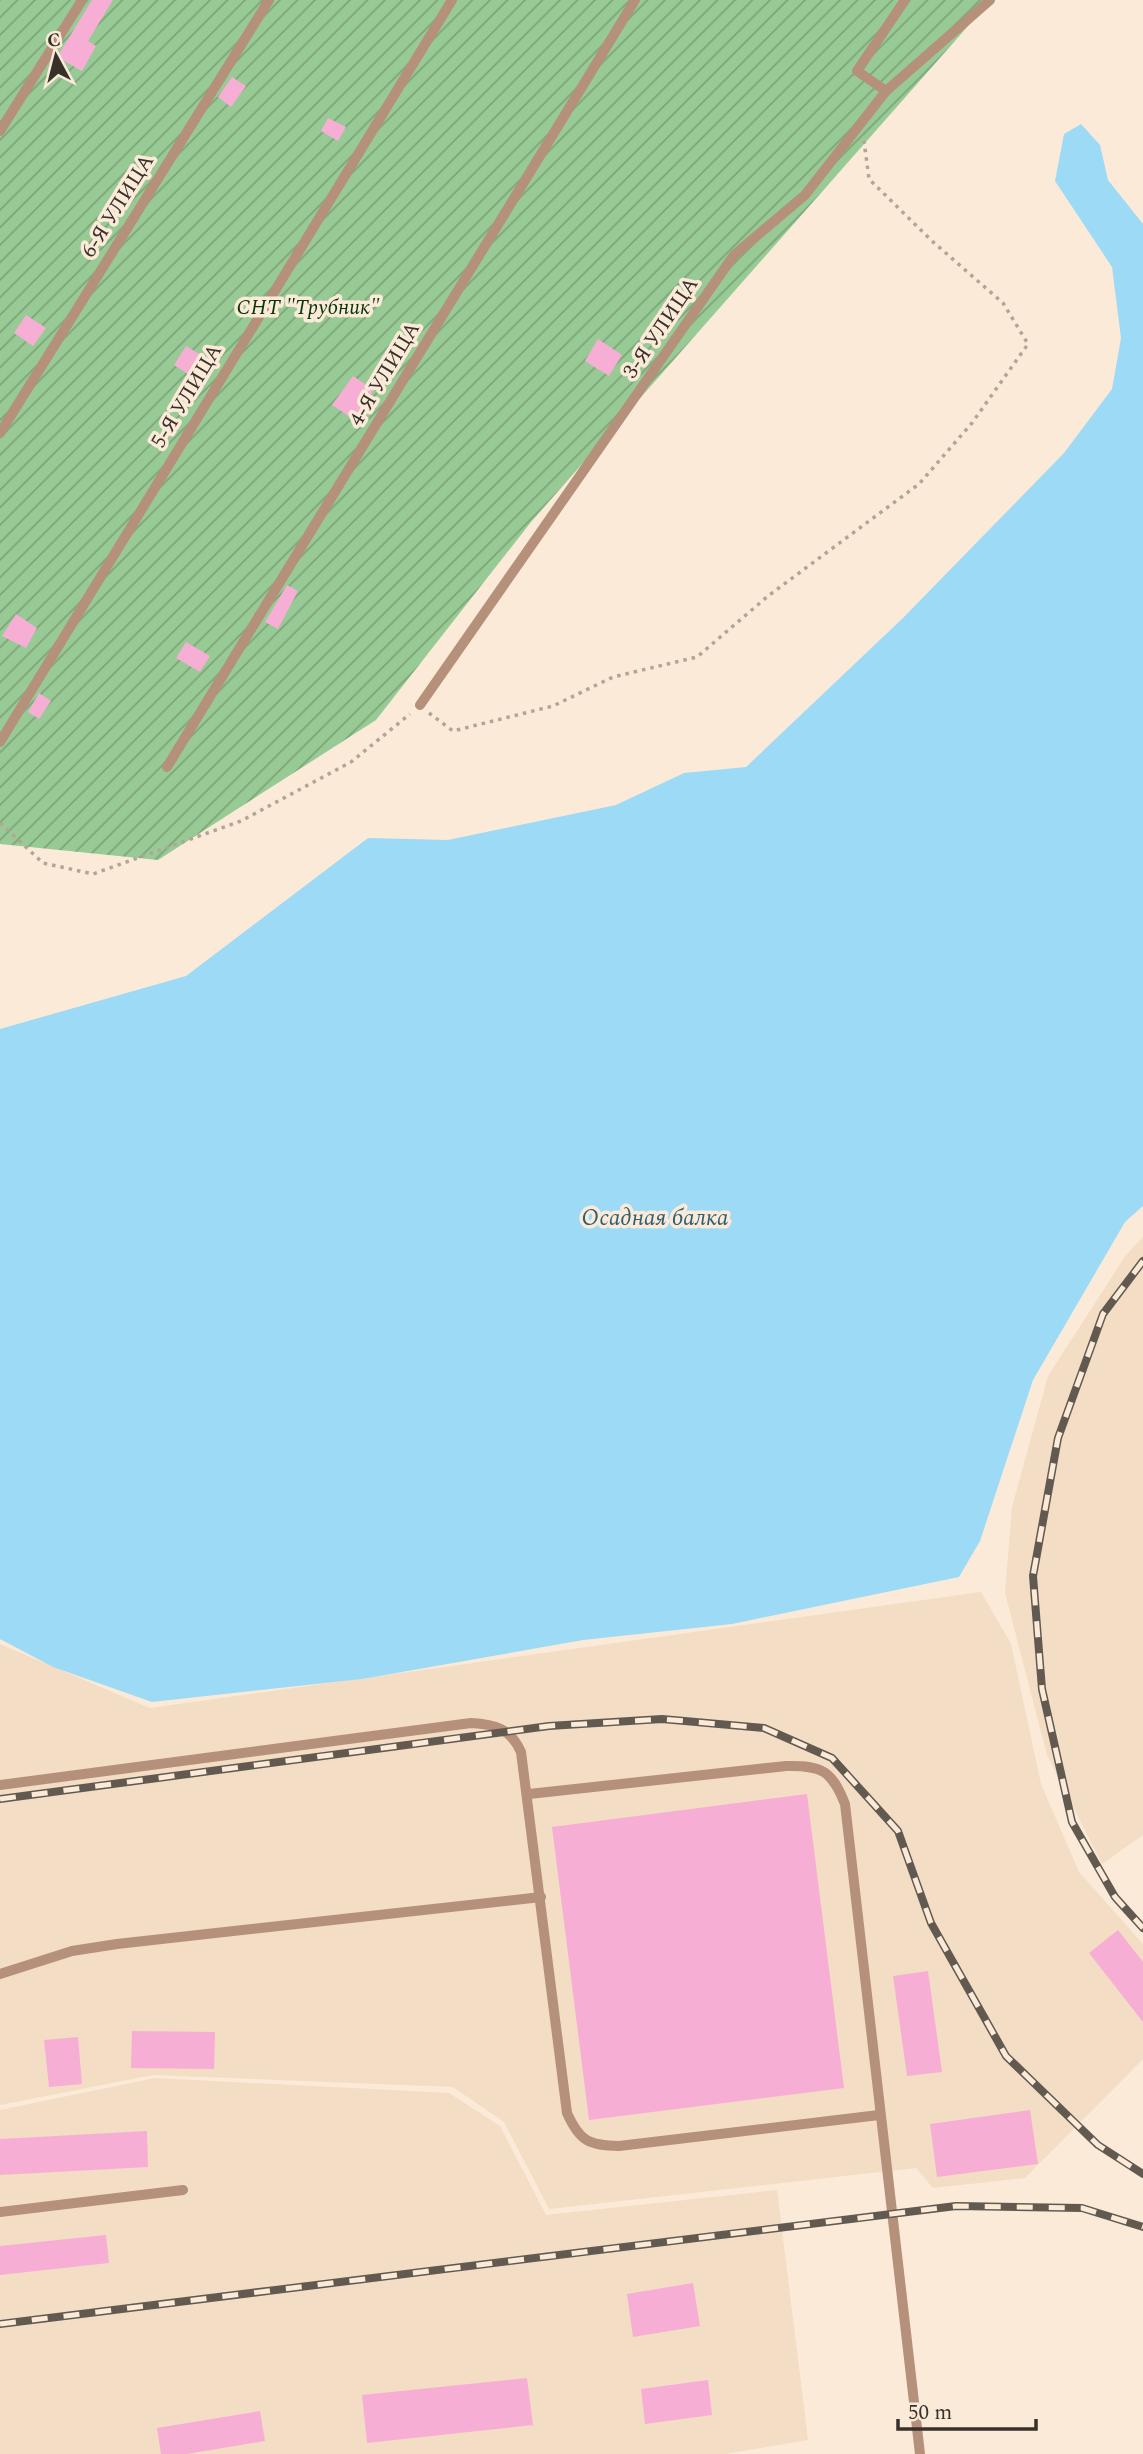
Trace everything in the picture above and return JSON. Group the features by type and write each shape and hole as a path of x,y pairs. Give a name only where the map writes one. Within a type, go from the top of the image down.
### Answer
{"lane":[{"path":"0,131 82,0"},
{"name":"6-Я УЛИЦА","path":"0,433 269,0"},
{"name":"5-Я УЛИЦА","path":"0,742 452,0"},
{"name":"4-Я УЛИЦА","path":"167,767 635,0"},
{"path":"886,91 857,71 905,0"},
{"name":"3-Я УЛИЦА","path":"420,705 734,255 805,195 886,91 990,0"},
{"path":"0,1785 471,1723 492,1724 515,1740 528,1794 567,2113 582,2137 593,2146 619,2146 880,2116"},
{"path":"528,1794 786,1766 806,1766 825,1772 836,1781 845,1804 920,2454"},
{"path":"0,1974 72,1951 117,1944 541,1897"},
{"path":"0,2212 183,2190"}],"path":[{"path":"0,823 43,863 93,874 241,821 351,762 420,705 453,731 553,706 613,677 697,657 768,596 919,484 972,423 1028,344 1003,303 932,241 869,179 862,122"}],"shaded area":[{"path":"1143,1237 1143,1835 1102,1864 1047,1755 1005,1593 1012,1507 1048,1376 1126,1255"},
{"path":"981,1592 1011,1644 1041,1784 1079,1872 1143,1944 1143,2059 1025,2178 933,2188 916,2168 549,2209 504,2122 453,2087 153,2075 0,2105 0,1644 150,1708"},
{"path":"155,2078 449,2093 500,2126 546,2215 777,2190 808,2440 726,2454 0,2454 0,2110"}],"green space":[{"name":"СНТ \"Трубник\"","path":"0,0 991,0 531,522 376,720 158,860 0,844"}],"water":[{"name":"Осадная балка","path":"1081,124 1100,145 1108,180 1143,224 1143,1206 1125,1222 1033,1380 980,1541 959,1577 732,1624 583,1640 362,1679 152,1702 53,1667 0,1639 0,1029 186,976 368,838 448,840 616,805 684,773 746,767 903,618 1064,453 1112,389 1121,338 1112,267 1055,181 1064,134"}],"building":[{"path":"92,0 113,0 88,41 96,46 82,71 57,57"},
{"path":"232,77 246,86 231,107 218,97"},
{"path":"328,118 346,127 338,141 321,131"},
{"path":"26,315 46,328 33,346 14,333"},
{"path":"598,339 622,355 609,376 585,361"},
{"path":"186,346 206,358 194,378 174,365"},
{"path":"353,376 374,390 353,419 332,405"},
{"path":"287,585 298,591 278,629 265,622"},
{"path":"16,614 37,628 26,648 2,636"},
{"path":"186,642 210,656 200,672 176,658"},
{"path":"39,693 51,701 39,719 28,712"},
{"path":"807,1794 844,2088 589,2120 552,1827"},
{"path":"1118,1930 1143,1962 1143,2022 1089,1953"},
{"path":"928,1971 942,2072 907,2076 893,1976"},
{"path":"132,2031 215,2032 214,2069 131,2068"},
{"path":"78,2037 82,2084 49,2087 44,2040"},
{"path":"1030,2110 1038,2164 937,2177 930,2124"},
{"path":"147,2131 148,2167 0,2175 0,2139"},
{"path":"106,2235 109,2263 0,2275 0,2246"},
{"path":"693,2283 700,2326 633,2337 627,2294"},
{"path":"527,2378 533,2425 367,2443 362,2395"},
{"path":"708,2380 712,2415 645,2424 641,2389"},
{"path":"260,2411 265,2441 187,2454 161,2454 157,2428"}],"railway":[{"path":"1143,1261 1103,1314 1058,1438 1033,1576 1042,1689 1072,1822 1115,1897 1143,1928"},
{"path":"0,1799 549,1726 662,1719 764,1728 832,1758 898,1831 931,1923 1006,2056 1098,2145 1143,2174"},
{"path":"0,2324 956,2206 1082,2208 1143,2227"}]}
